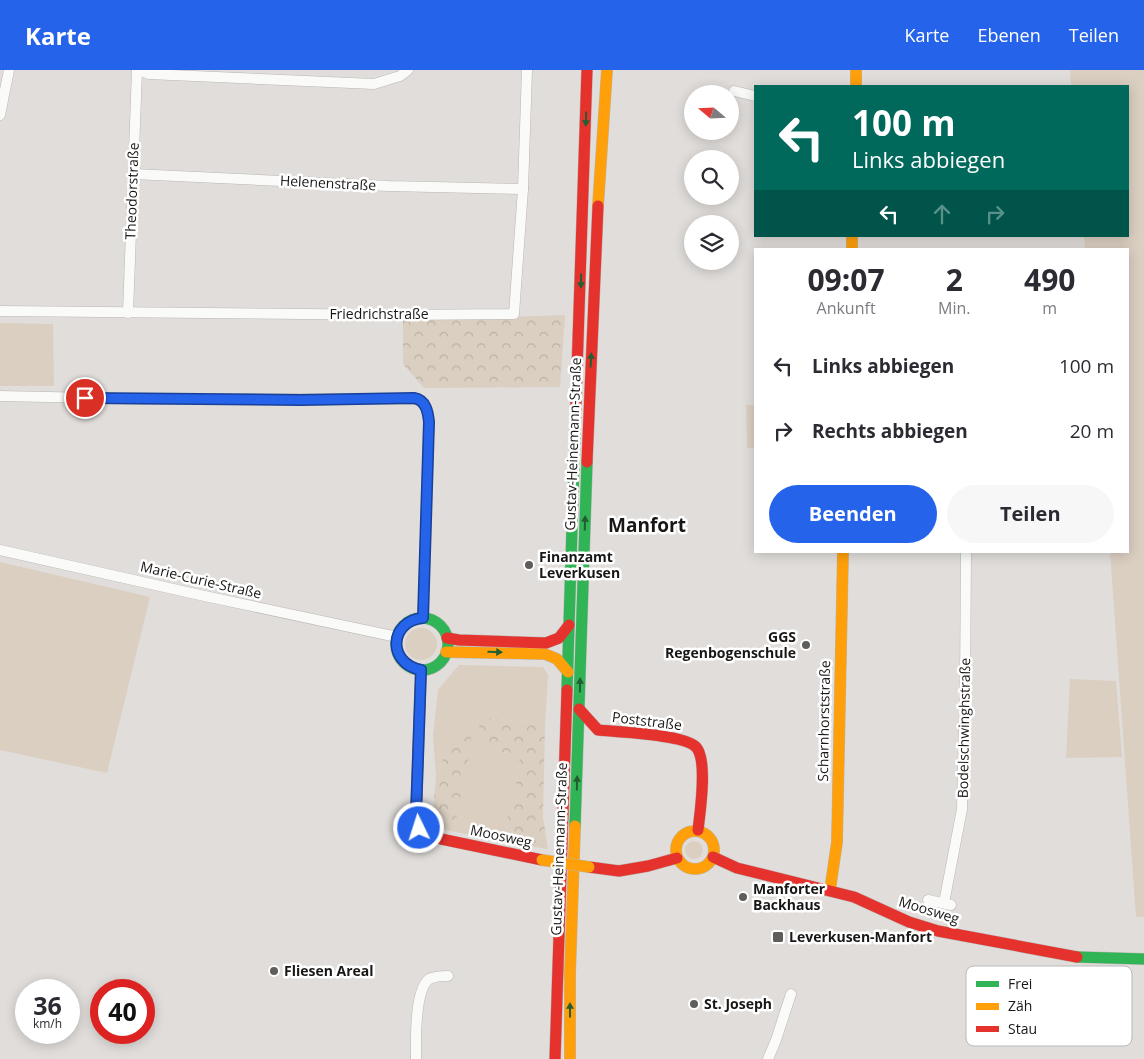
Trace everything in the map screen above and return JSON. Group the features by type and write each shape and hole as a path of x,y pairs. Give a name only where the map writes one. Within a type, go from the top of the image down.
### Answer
{"street":[{"path":"0,115 9,70"},
{"path":"138,70 149,74 374,84 400,76 408,70"},
{"name":"Theodorstraße","path":"128,312 138,70"},
{"name":"Friedrichstraße","path":"0,311 514,314 523,189 527,70"},
{"name":"Gustav-Heinemann-Straße","path":"555,1059 588,70"},
{"name":"Gustav-Heinemann-Straße","path":"570,1059 570,973 590,385 607,70"},
{"path":"856,70 856,85"},
{"path":"739,92 754,96"},
{"name":"Helenenstraße","path":"133,174 389,186 523,189"},
{"path":"0,396 174,399 418,399 424,403 428,411 429,422 423,618"},
{"name":"Marie-Curie-Straße","path":"0,550 397,638"},
{"name":"Scharnhorststraße","path":"830,890 837,842 843,553"},
{"name":"Bodelschwinghstraße","path":"928,900 948,904 962,809 966,553"},
{"path":"423,618 430,619 441,626 447,638 446,652 442,659 429,669 421,670 413,668 401,659 396,645 399,631 409,621 423,618"},
{"path":"447,638 546,643 559,638 569,625"},
{"path":"446,652 545,654 557,659 568,672"},
{"name":"Moosweg","path":"421,670 416,815 419,828 427,835 542,860 619,871 677,858"},
{"name":"Poststraße","path":"579,709 598,730 680,739 696,746 702,772 698,830"},
{"name":"Poststraße","path":"578,751 598,730"},
{"path":"698,830 712,840 715,848 714,856 710,863 703,868 688,868 677,858 676,844 685,833 698,830"},
{"name":"Moosweg","path":"714,856 724,864 737,868 854,897 908,922 938,930 1056,954 1086,958 1144,959"},
{"path":"416,1059 416,1032 422,990 430,979 448,976"},
{"path":"768,1059 791,994"}],"green space":[{"path":"1070,70 1144,70 1144,917 1136,917 1110,553 1129,553 1129,248 1085,248 1084,237 1129,237 1129,85 1071,85"},
{"path":"565,315 560,387 424,388 403,364 403,321"},
{"path":"0,323 53,324 54,386 0,386"},
{"path":"746,405 754,405 754,448 747,448"},
{"path":"0,562 150,597 107,773 0,750"},
{"path":"421,628 427,629 432,633 436,638 436,650 432,655 427,659 421,660 415,659 410,655 406,650 405,644 406,638 410,633 415,629"},
{"path":"459,665 543,667 548,675 545,725 484,717 483,748 520,756 514,798 507,814 516,844 445,830 438,822 456,820 453,737 436,775 433,737 438,690"},
{"path":"1070,679 1116,681 1122,757 1066,758"},
{"path":"484,717 545,725 543,817 548,849 516,844 507,814 514,798 520,756 483,748 479,725"},
{"path":"469,733 472,741 456,820 438,822 433,813 436,775 453,737"},
{"path":"694,841 700,844 703,850 700,856 694,859 688,856 685,850 688,844"}],"traffic: fast":[{"path":"567,690 575,431"},
{"path":"575,826 587,462"},
{"path":"422,618 432,620 440,626 446,634 448,644 446,654 440,662 432,668 422,670 412,668 404,662 398,654 396,644 398,634 404,626 412,620 422,618"},
{"path":"1077,957 1144,959"}],"traffic: slow":[{"path":"598,206 607,70"},
{"path":"856,70 856,85"},
{"path":"852,237 852,248"},
{"path":"830,890 837,842 843,553"},
{"path":"446,652 545,654 557,659 568,672"},
{"path":"570,1059 570,973 575,826"},
{"path":"695,831 709,836 714,850 709,864 695,869 681,864 676,850 681,836 695,831"},
{"path":"542,860 589,867"}],"traffic: jam":[{"path":"575,431 587,70"},
{"path":"587,462 598,206"},
{"path":"447,638 546,643 559,638 569,625"},
{"path":"421,670 416,815 419,825 431,836 441,839 542,860"},
{"path":"555,1059 567,690"},
{"path":"579,709 598,730 665,736 678,739 696,747 702,763 698,830"},
{"path":"713,857 737,868 854,897 909,922 938,931 1077,957"},
{"path":"589,867 619,871 677,858"}],"place":[{"name":"Finanzamt Leverkusen","path":"529,565"},
{"name":"GGS Regenbogenschule","path":"806,645"},
{"name":"Manforter Backhaus","path":"743,897"},
{"name":"Leverkusen-Manfort","path":"778,937"},
{"name":"Fliesen Areal","path":"274,971"},
{"name":"St. Joseph","path":"694,1004"}],"district":[{"name":"Manfort","path":"647,525"}],"route":[{"path":"85,398 301,400 414,398 424,403 428,411 429,422 423,618 416,618 404,625 399,631 396,645 401,659 407,665 421,670 416,815 419,828"}]}
